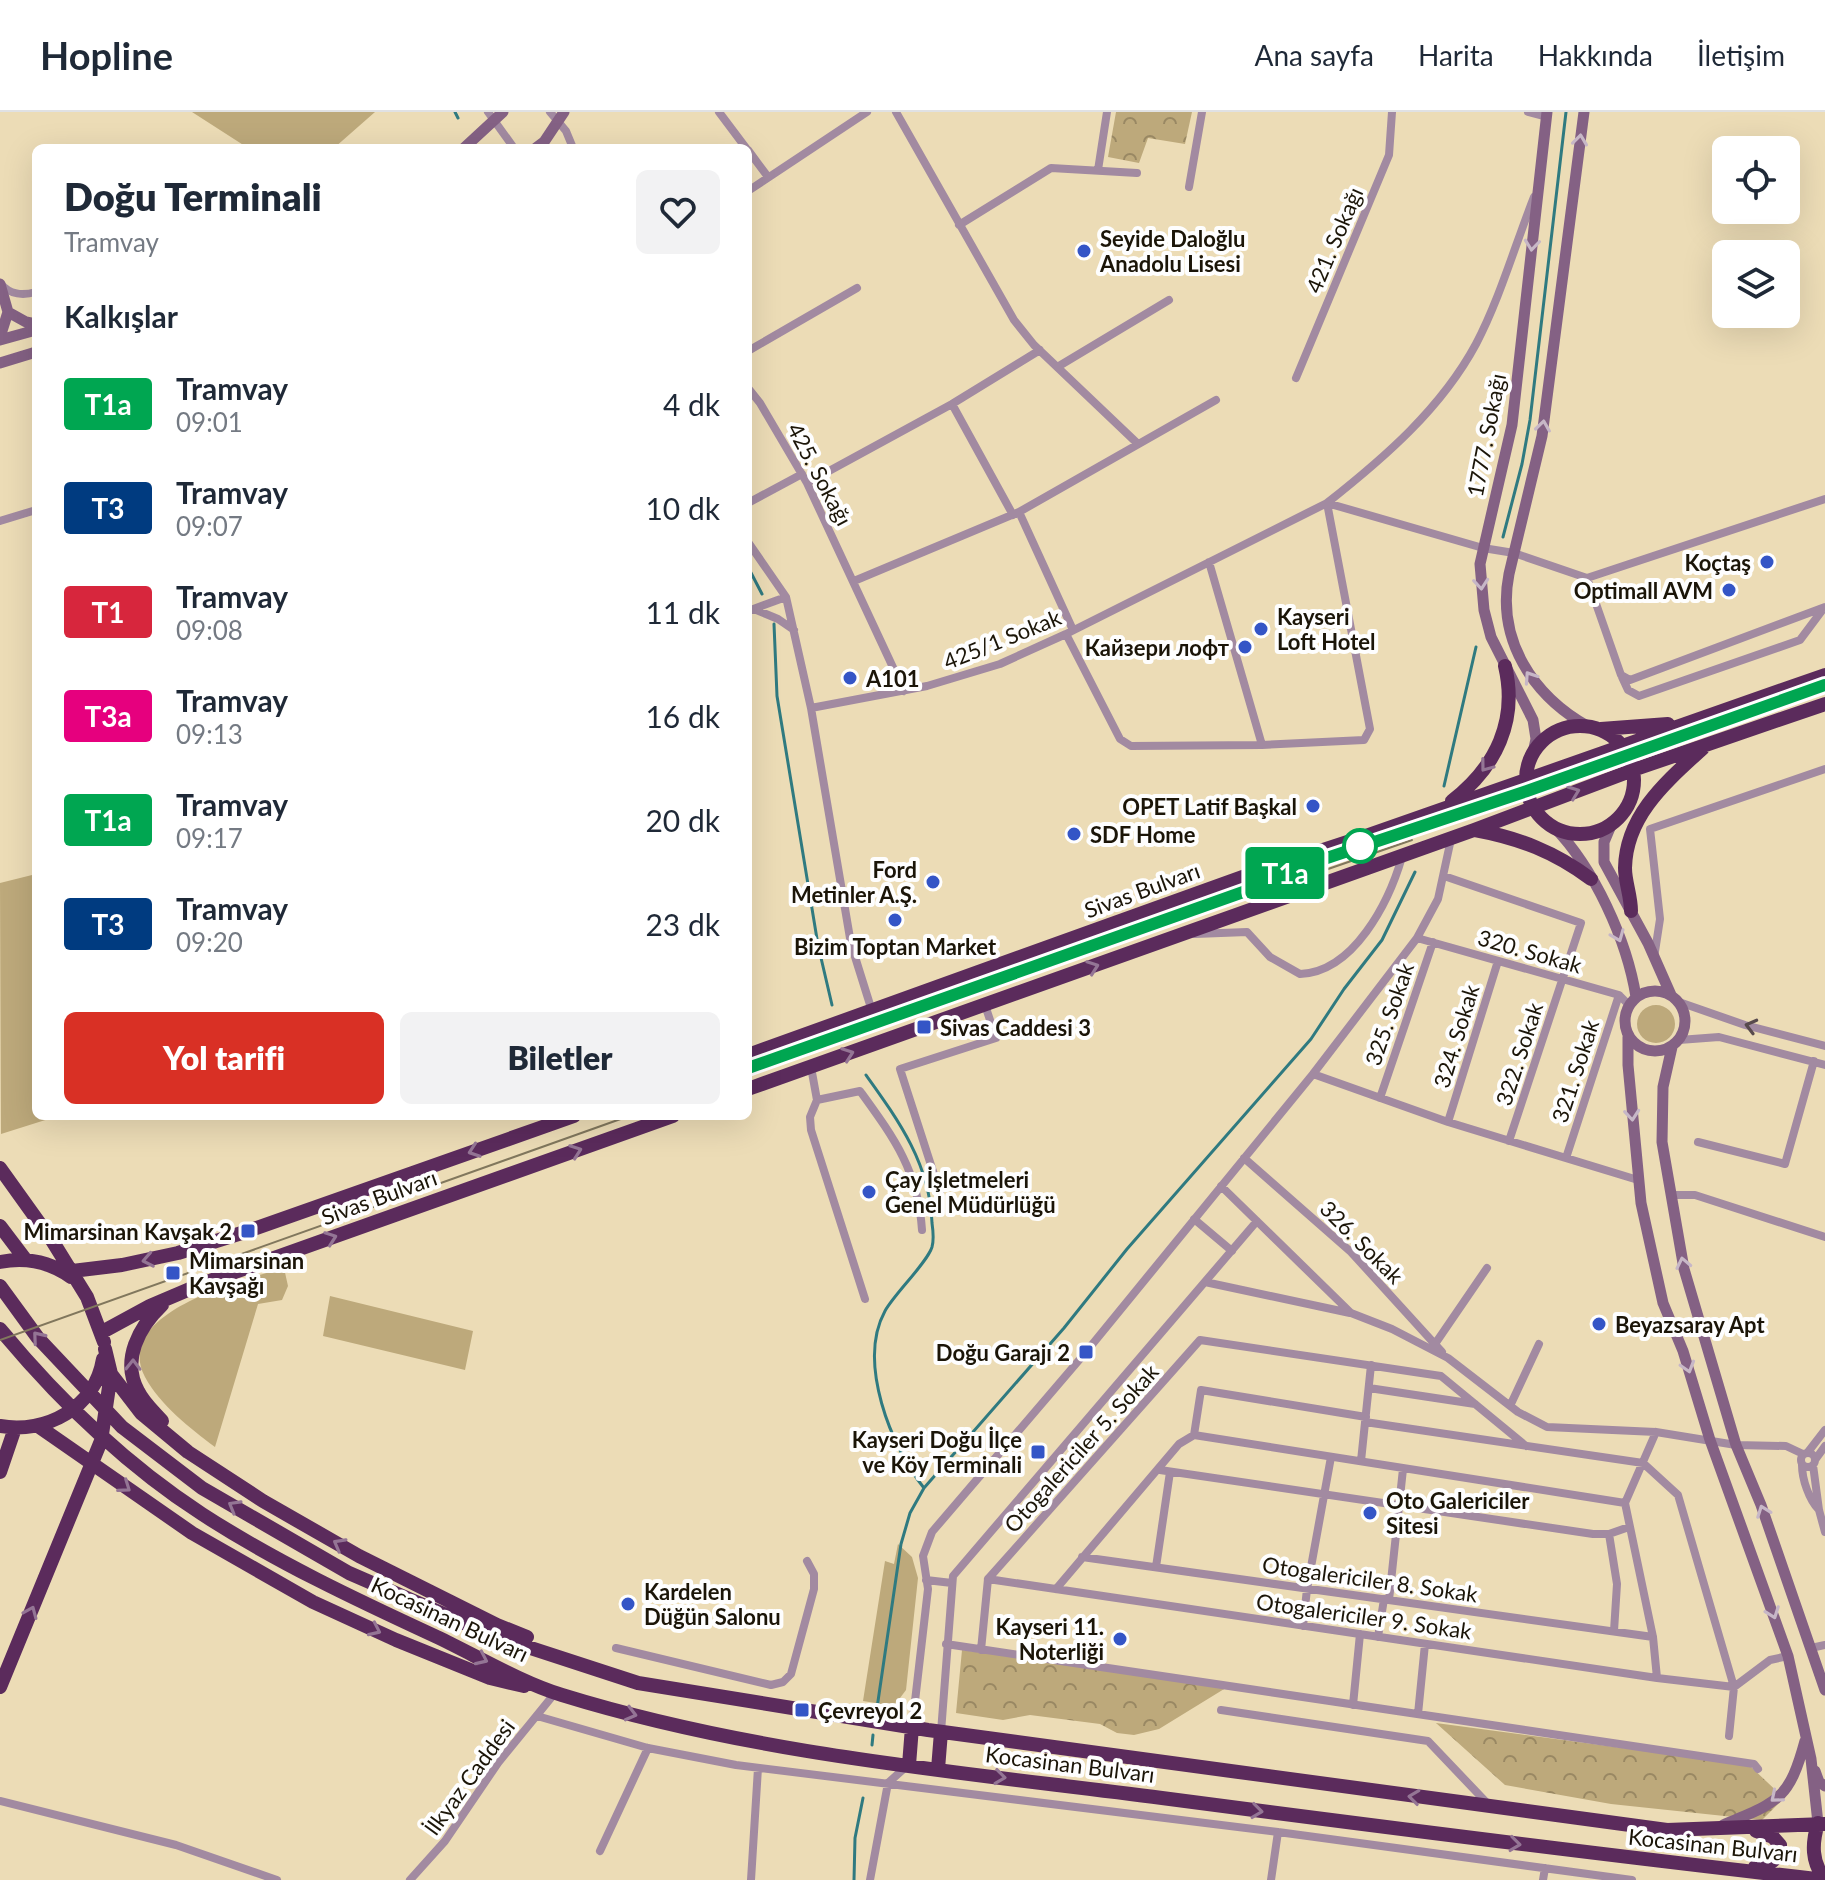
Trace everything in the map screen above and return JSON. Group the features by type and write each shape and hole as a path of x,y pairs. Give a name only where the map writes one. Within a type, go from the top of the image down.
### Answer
{"highway":[{"path":"1443,807 1479,776 1501,742 1510,700 1505,666"},
{"name":"Sivas Bulvarı","path":"752,1054 1245,876 1825,675"},
{"path":"752,1088 1402,856 1633,770 1825,704"},
{"path":"1594,728 1622,746 1633,770 1631,798 1622,814 1612,823 1581,834 1554,827 1534,807 1526,780 1533,753 1545,738 1561,729 1688,723"},
{"path":"1631,911 1625,872 1632,832 1659,789 1707,744"},
{"path":"1474,830 1532,844 1561,858 1591,879"},
{"name":"Sivas Bulvarı","path":"64,1272 122,1265 178,1253 562,1120"},
{"name":"Sivas Bulvarı","path":"104,1331 176,1294 662,1120"},
{"path":"0,1168 53,1242 87,1297 105,1345 109,1387 101,1441 1,1685"},
{"path":"0,1226 25,1259"},
{"path":"0,1262 25,1259 52,1265 75,1280 91,1298 104,1331 111,1374 141,1413 188,1452 263,1501 373,1563 497,1625 638,1683"},
{"path":"0,1286 38,1338 122,1427 202,1488 349,1573 494,1636 638,1683"},
{"path":"176,1294 140,1330 134,1347 132,1370 141,1397 188,1452"},
{"name":"Kocasinan Bulvarı","path":"0,1329 77,1414 120,1453 201,1514 335,1590 555,1693 723,1735 909,1765 1550,1849 1825,1879"},
{"path":"0,1472 8,1427 38,1426 71,1411 95,1384 105,1349"},
{"path":"38,1426 192,1533 313,1602 490,1678 555,1693"},
{"name":"Kocasinan Bulvarı","path":"638,1683 941,1732 1667,1830 1822,1824"},
{"path":"909,1765 912,1727"},
{"path":"938,1769 941,1732"},
{"path":"1822,1824 1812,1842 1817,1869 1825,1879"},
{"path":"1738,1870 1771,1864 1778,1857 1780,1845 1773,1837 1749,1829"}],"street":[{"path":"467,144 490,116 503,112"},
{"path":"550,112 561,117 571,144"},
{"path":"719,112 743,144"},
{"path":"752,188 867,112"},
{"path":"896,112 1023,332 1138,444"},
{"path":"1098,170 1107,112"},
{"path":"1189,187 1202,112"},
{"name":"421. Sokağı","path":"1296,378 1389,155 1392,112"},
{"path":"1528,112 1547,114"},
{"path":"1584,112 1542,436 1506,597 1518,655 1527,673 1544,695 1565,713 1594,728"},
{"name":"1777. Sokağı","path":"1533,753 1536,739 1533,720 1491,637 1484,610 1480,564 1512,425 1547,114"},
{"path":"490,116 511,144"},
{"path":"541,144 561,117"},
{"path":"752,156 768,177"},
{"path":"959,225 1051,168 1137,173"},
{"name":"425/1 Sokak","path":"811,708 904,691 986,669 1070,632 1327,503 1401,440 1460,371 1487,320 1540,183"},
{"path":"0,283 18,295 32,293"},
{"path":"0,283 8,312 0,339"},
{"path":"752,349 857,288"},
{"path":"1059,366 1169,300"},
{"path":"8,312 32,325"},
{"path":"0,339 32,328"},
{"path":"752,501 952,404 1040,350"},
{"path":"0,363 32,353"},
{"name":"425. Sokağı","path":"752,393 805,478 904,691"},
{"path":"854,581 1016,513 1216,400"},
{"path":"952,404 1016,513 1120,739 1126,745 1359,742 1369,734 1327,503 1483,548 1514,553 1587,578 1825,499"},
{"path":"0,521 32,511"},
{"path":"752,548 786,597 811,708 851,944 872,1011"},
{"path":"1209,562 1262,745"},
{"path":"1587,578 1621,675 1628,690 1639,696 1800,640 1825,607"},
{"path":"752,610 786,597"},
{"path":"1621,675 1634,680 1825,607"},
{"path":"752,610 778,619 794,630"},
{"path":"1654,961 1660,919 1650,829 1825,769"},
{"path":"1612,823 1604,842 1603,856 1685,1021 1663,1087 1662,1142 1684,1269 1736,1445 1761,1505 1825,1690"},
{"path":"1554,827 1576,853 1622,943 1633,1001"},
{"path":"912,1727 928,1589 923,1556 932,1532 1086,1352 1313,1074 1417,938 1433,911 1451,838"},
{"path":"1182,935 1247,932 1270,957 1300,974 1315,973 1335,963 1368,928 1385,902 1402,856"},
{"name":"322. Sokak","path":"1444,876 1580,921 1581,926 1509,1141"},
{"name":"320. Sokak","path":"1417,938 1633,1001"},
{"name":"325. Sokak","path":"1380,1098 1433,942"},
{"name":"324. Sokak","path":"1448,1122 1498,961"},
{"path":"1822,1824 1788,1656 1710,1440 1683,1351 1663,1303 1638,1180 1624,1018 1633,1001 1651,991 1745,1025 1825,1046"},
{"name":"321. Sokak","path":"1566,1158 1619,995"},
{"path":"940,1193 900,1069 996,1038 985,1005"},
{"path":"1628,1037 1643,1050 1653,1052 1676,1043 1719,1037 1825,1065"},
{"path":"1698,1142 1785,1164 1814,1061"},
{"path":"811,1067 817,1100 810,1117 811,1130 865,1299"},
{"path":"1313,1074 1448,1122 1638,1180"},
{"path":"817,1100 860,1091 905,1156 916,1188 922,1230"},
{"name":"326. Sokak","path":"1244,1158 1351,1252 1448,1358"},
{"path":"1221,1186 1351,1313"},
{"path":"1671,1195 1695,1195 1825,1237"},
{"path":"1194,1219 1232,1251"},
{"path":"941,1732 953,1576 1257,1221"},
{"path":"1435,1344 1487,1268"},
{"path":"1205,1282 1351,1313 1411,1338 1448,1358 1510,1406 1547,1427 1656,1432 1736,1445 1786,1446 1806,1453 1814,1463 1819,1510 1825,1532"},
{"name":"Otogalericiler 5. Sokak","path":"988,1579 1200,1340 1371,1365"},
{"path":"1510,1406 1539,1344"},
{"path":"1361,1461 1371,1365 1441,1376 1526,1446"},
{"path":"1369,1388 1475,1404"},
{"path":"1194,1435 1201,1390 1365,1420 1643,1463 1678,1495 1734,1687 1729,1736"},
{"path":"1819,1510 1814,1506 1800,1460 1825,1430"},
{"path":"1656,1432 1625,1503 1653,1637 1657,1678"},
{"path":"1056,1589 1179,1444 1194,1435 1625,1503"},
{"path":"1802,1465 1808,1467 1814,1463 1825,1446"},
{"path":"1303,1626 1331,1457"},
{"path":"1378,1637 1387,1599 1403,1469"},
{"path":"1160,1470 1593,1534 1609,1534 1629,1527"},
{"path":"1156,1567 1170,1472"},
{"path":"1609,1534 1617,1584 1614,1631"},
{"name":"Otogalericiler 8. Sokak","path":"1082,1557 1653,1637"},
{"path":"616,1648 756,1682 775,1685 783,1682 791,1674 814,1589 814,1574 807,1561"},
{"path":"981,1650 988,1579"},
{"name":"Otogalericiler 9. Sokak","path":"988,1579 1734,1687"},
{"path":"926,1580 952,1583"},
{"path":"1353,1705 1360,1634"},
{"path":"946,1644 1754,1764 1758,1769"},
{"path":"1418,1714 1425,1644"},
{"path":"1811,1648 1825,1645"},
{"path":"1734,1687 1770,1660 1788,1656"},
{"path":"756,1682 759,1703"},
{"name":"İlkyaz Caddesi","path":"410,1880 445,1841 498,1763 555,1693"},
{"path":"1221,1710 1428,1741 1490,1806"},
{"path":"537,1716 648,1748 758,1768 1278,1832 1632,1880"},
{"path":"1713,1829 1773,1802 1790,1785 1796,1775 1806,1736"},
{"path":"600,1851 648,1748"},
{"path":"1811,1759 1819,1782 1825,1786"},
{"path":"870,1880 888,1783 909,1765"},
{"path":"751,1880 758,1768"},
{"path":"0,1801 176,1845 277,1880"},
{"path":"1271,1880 1278,1832"},
{"path":"1543,1880 1545,1868"}],"green space":[{"path":"192,112 375,112 339,144 242,144"},
{"path":"1116,112 1192,112 1185,144 1148,138 1139,163 1108,157"},
{"path":"32,875 32,1120 45,1120 1,1134 0,883"},
{"path":"1656,1005 1669,1011 1675,1024 1669,1037 1656,1043 1643,1037 1637,1024 1643,1011"},
{"path":"284,1268 288,1286 282,1300 258,1304 215,1447 186,1424 151,1387 145,1377 140,1354 147,1334 163,1317 187,1303 213,1291"},
{"path":"330,1296 473,1331 465,1370 323,1336"},
{"path":"898,1544 912,1557 918,1578 906,1690 894,1706 863,1701 885,1561 894,1564"},
{"path":"962,1650 1229,1686 1159,1729 1134,1735 1117,1733 1100,1724 1030,1715 1003,1720 956,1713"},
{"path":"1436,1723 1749,1765 1784,1798 1762,1820 1611,1804 1505,1785"}],"waterway":[{"path":"455,112 458,118"},
{"path":"1503,537 1530,420 1566,112"},
{"path":"752,575 762,594"},
{"path":"774,624 777,696 818,945 832,1005"},
{"path":"1444,786 1476,647"},
{"path":"877,1708 901,1544 910,1513 924,1488 1311,1039 1382,940 1415,872"},
{"path":"866,1075 911,1144 930,1202 932,1247 885,1311 877,1332 875,1354 876,1379 890,1427 900,1450 924,1488"},
{"path":"872,1745 873,1735"},
{"path":"854,1880 855,1838 863,1798"}],"tram line":[{"path":"752,1067 1246,891 1297,868 1527,791 1825,685"},
{"name":"T1a","path":"752,1067 1246,891 1297,868 1527,791 1825,685"},
{"path":"1276,887 1412,840"},
{"path":"0,1340 618,1120"}],"place":[{"name":"Seyide Daloğlu Anadolu Lisesi","path":"1084,251"},
{"name":"Koçtaş","path":"1767,562"},
{"name":"Optimall AVM","path":"1729,590"},
{"name":"Kayseri Loft Hotel","path":"1261,629"},
{"name":"Кайзери лофт","path":"1245,647"},
{"name":"A101","path":"850,678"},
{"name":"OPET Latif Başkal","path":"1313,806"},
{"name":"SDF Home","path":"1074,834"},
{"name":"Ford Metinler A.Ş.","path":"933,882"},
{"name":"Bizim Toptan Market","path":"895,920"},
{"name":"Sivas Caddesi 3","path":"924,1027"},
{"name":"Çay İşletmeleri Genel Müdürlüğü","path":"869,1192"},
{"name":"Mimarsinan Kavşak 2","path":"248,1231"},
{"name":"Mimarsinan Kavşağı","path":"173,1273"},
{"name":"Beyazsaray Apt","path":"1599,1324"},
{"name":"Doğu Garajı 2","path":"1086,1352"},
{"name":"Kayseri Doğu İlçe ve Köy Terminali","path":"1038,1452"},
{"name":"Oto Galericiler Sitesi","path":"1370,1513"},
{"name":"Kardelen Düğün Salonu","path":"628,1604"},
{"name":"Kayseri 11. Noterliği","path":"1120,1639"},
{"name":"Çevreyol 2","path":"802,1710"}]}
